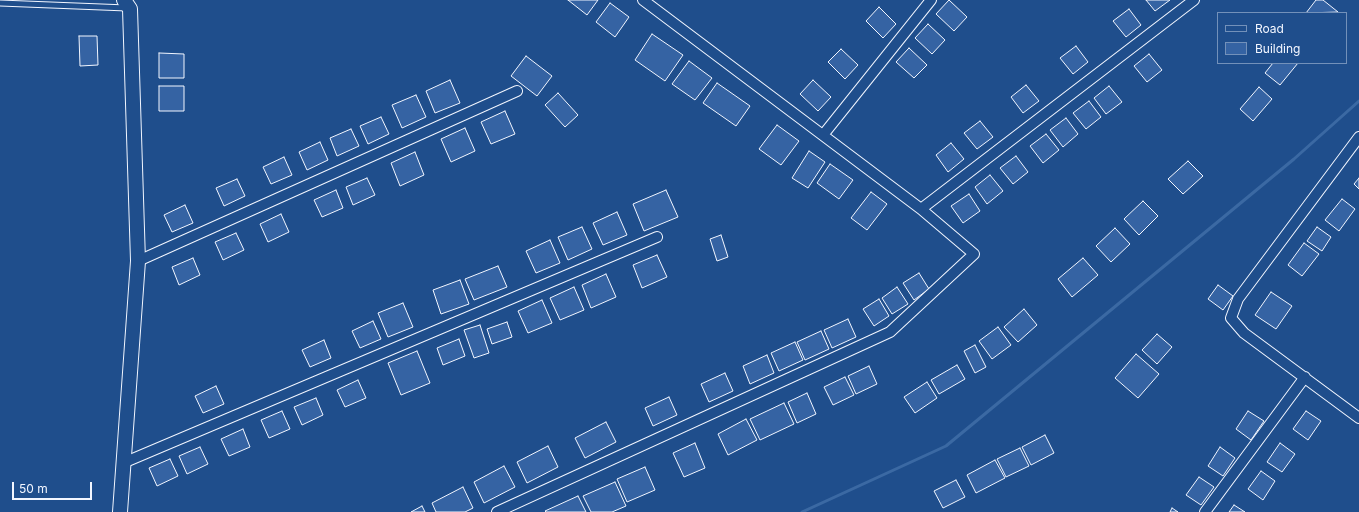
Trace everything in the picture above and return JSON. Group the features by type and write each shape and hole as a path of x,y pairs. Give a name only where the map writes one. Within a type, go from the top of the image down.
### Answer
{"street":[{"path":"497,512 890,332 974,254 921,209 643,0"},
{"path":"823,135 931,0"},
{"path":"921,209 1194,0"},
{"path":"120,512 138,261 127,4"},
{"path":"138,261 517,91"},
{"path":"1359,137 1238,299 1231,318 1244,333 1359,418"},
{"path":"123,463 657,237"},
{"path":"1205,512 1305,377"}],"lane":[{"path":"0,3 127,4"}],"building":[{"path":"568,0 598,0 587,15"},
{"path":"949,0 967,17 954,31 936,14"},
{"path":"1146,0 1170,0 1155,11"},
{"path":"1316,0 1323,0 1338,12 1307,12"},
{"path":"610,3 629,17 615,37 596,22"},
{"path":"879,7 896,24 883,38 866,21"},
{"path":"1129,9 1141,25 1126,37 1113,21"},
{"path":"928,24 945,40 932,54 915,38"},
{"path":"652,34 683,55 665,81 635,60"},
{"path":"79,36 97,36 98,65 80,66"},
{"path":"1076,46 1088,62 1073,74 1060,58"},
{"path":"909,48 927,65 914,78 896,62"},
{"path":"841,49 858,65 845,79 828,62"},
{"path":"159,53 184,54 184,78 159,78"},
{"path":"1149,54 1162,70 1147,82 1134,66"},
{"path":"526,56 552,76 537,96 511,76"},
{"path":"689,61 712,78 695,100 672,84"},
{"path":"1272,64 1297,64 1280,85 1265,73"},
{"path":"450,80 460,103 435,113 426,91"},
{"path":"813,80 831,97 818,111 800,94"},
{"path":"717,83 750,106 736,126 703,103"},
{"path":"1026,85 1039,101 1023,113 1011,97"},
{"path":"159,86 184,86 184,111 159,111"},
{"path":"1109,86 1122,102 1106,114 1094,98"},
{"path":"1259,87 1272,99 1253,121 1240,109"},
{"path":"558,93 578,115 565,127 545,105"},
{"path":"416,95 426,117 402,128 392,105"},
{"path":"1089,101 1101,117 1086,129 1073,113"},
{"path":"505,111 515,134 491,144 481,122"},
{"path":"381,117 389,134 368,144 360,126"},
{"path":"1066,118 1078,134 1063,147 1050,130"},
{"path":"980,121 993,137 977,149 964,133"},
{"path":"777,125 799,141 781,165 759,149"},
{"path":"465,128 475,151 451,162 441,139"},
{"path":"351,129 359,146 337,156 330,138"},
{"path":"1046,134 1059,150 1043,163 1030,146"},
{"path":"320,142 328,160 307,170 299,152"},
{"path":"951,143 964,159 948,172 936,155"},
{"path":"809,151 825,162 808,188 792,178"},
{"path":"415,152 424,175 400,186 391,163"},
{"path":"1016,156 1028,172 1013,184 1000,168"},
{"path":"284,157 292,175 271,184 263,167"},
{"path":"1188,161 1203,176 1183,194 1168,179"},
{"path":"830,164 853,180 839,199 817,183"},
{"path":"990,175 1003,191 987,204 975,187"},
{"path":"367,178 375,195 353,205 346,187"},
{"path":"1359,178 1359,189 1354,184"},
{"path":"237,179 245,196 224,206 216,188"},
{"path":"336,190 343,208 322,217 314,200"},
{"path":"666,190 678,217 644,231 633,204"},
{"path":"871,192 887,204 867,230 851,218"},
{"path":"969,194 980,211 963,223 951,206"},
{"path":"1342,199 1355,209 1339,231 1325,220"},
{"path":"1143,201 1158,216 1139,235 1124,219"},
{"path":"185,205 193,223 172,232 164,215"},
{"path":"617,212 627,235 603,245 593,223"},
{"path":"281,214 289,232 268,242 260,224"},
{"path":"582,227 592,249 568,260 558,237"},
{"path":"1317,227 1331,237 1322,251 1307,241"},
{"path":"1115,228 1130,244 1111,262 1096,246"},
{"path":"236,233 244,250 223,260 215,242"},
{"path":"721,235 728,257 717,261 710,239"},
{"path":"550,240 560,263 536,273 526,251"},
{"path":"1304,243 1319,254 1302,276 1288,265"},
{"path":"657,255 667,277 642,288 633,265"},
{"path":"193,258 200,275 179,285 172,267"},
{"path":"1083,258 1098,275 1072,297 1058,279"},
{"path":"498,266 507,287 474,300 465,279"},
{"path":"919,273 929,289 914,300 903,283"},
{"path":"606,274 616,297 591,308 582,285"},
{"path":"460,280 469,304 441,314 433,290"},
{"path":"1218,285 1233,296 1223,310 1208,299"},
{"path":"574,287 584,310 560,320 550,298"},
{"path":"897,287 908,304 892,314 882,298"},
{"path":"1271,292 1292,306 1276,329 1255,315"},
{"path":"879,299 889,316 874,326 863,309"},
{"path":"542,300 552,323 528,333 518,311"},
{"path":"403,303 413,327 388,337 378,313"},
{"path":"1024,309 1037,325 1018,342 1004,327"},
{"path":"848,319 856,337 832,348 824,330"},
{"path":"373,321 381,339 360,348 352,331"},
{"path":"507,322 512,337 492,344 487,329"},
{"path":"480,325 489,353 474,358 464,330"},
{"path":"998,327 1011,345 992,359 979,341"},
{"path":"821,331 829,349 805,360 797,342"},
{"path":"1157,334 1172,347 1157,364 1142,350"},
{"path":"459,339 465,356 443,365 437,348"},
{"path":"324,340 331,358 310,367 302,350"},
{"path":"795,342 803,360 779,371 771,353"},
{"path":"975,345 986,367 975,373 964,351"},
{"path":"417,351 430,383 401,395 388,363"},
{"path":"1136,354 1159,374 1138,398 1115,378"},
{"path":"767,355 774,373 750,384 743,366"},
{"path":"957,365 965,379 939,394 931,380"},
{"path":"869,366 877,384 856,394 848,376"},
{"path":"725,373 733,391 709,402 701,384"},
{"path":"845,377 854,395 833,405 824,387"},
{"path":"358,380 366,398 345,407 337,390"},
{"path":"927,382 937,398 915,413 904,397"},
{"path":"216,386 224,404 203,413 195,396"},
{"path":"807,393 816,414 797,423 788,402"},
{"path":"669,397 677,415 653,426 645,408"},
{"path":"316,398 323,415 302,425 294,407"},
{"path":"784,403 794,424 760,440 750,419"},
{"path":"282,411 290,429 269,438 261,420"},
{"path":"1248,411 1264,421 1251,440 1236,429"},
{"path":"1306,411 1321,421 1308,440 1293,429"},
{"path":"746,419 757,440 728,455 718,434"},
{"path":"606,422 616,442 585,458 575,438"},
{"path":"243,429 250,447 229,456 221,439"},
{"path":"1045,435 1054,453 1031,465 1022,447"},
{"path":"695,443 705,468 684,477 673,453"},
{"path":"1280,443 1295,454 1282,472 1267,462"},
{"path":"548,446 558,467 527,483 517,462"},
{"path":"200,447 208,464 187,474 179,456"},
{"path":"1220,447 1235,458 1223,476 1208,466"},
{"path":"1020,448 1029,466 1006,477 997,459"},
{"path":"170,459 178,476 157,486 149,468"},
{"path":"995,460 1005,478 976,493 967,475"},
{"path":"504,466 515,487 484,503 474,482"},
{"path":"645,467 655,490 627,502 617,479"},
{"path":"1261,471 1275,481 1263,500 1248,489"},
{"path":"1199,477 1214,487 1201,505 1186,495"},
{"path":"956,480 965,497 943,508 934,491"},
{"path":"615,482 626,506 612,512 591,512 583,496"},
{"path":"463,487 473,508 465,512 436,512 432,503"},
{"path":"578,496 586,512 545,511"},
{"path":"1234,505 1245,512 1229,512"},
{"path":"422,506 425,512 411,512"},
{"path":"1172,508 1178,512 1170,512"}],"waterway":[{"path":"802,512 946,446 1294,159 1359,101"}]}
